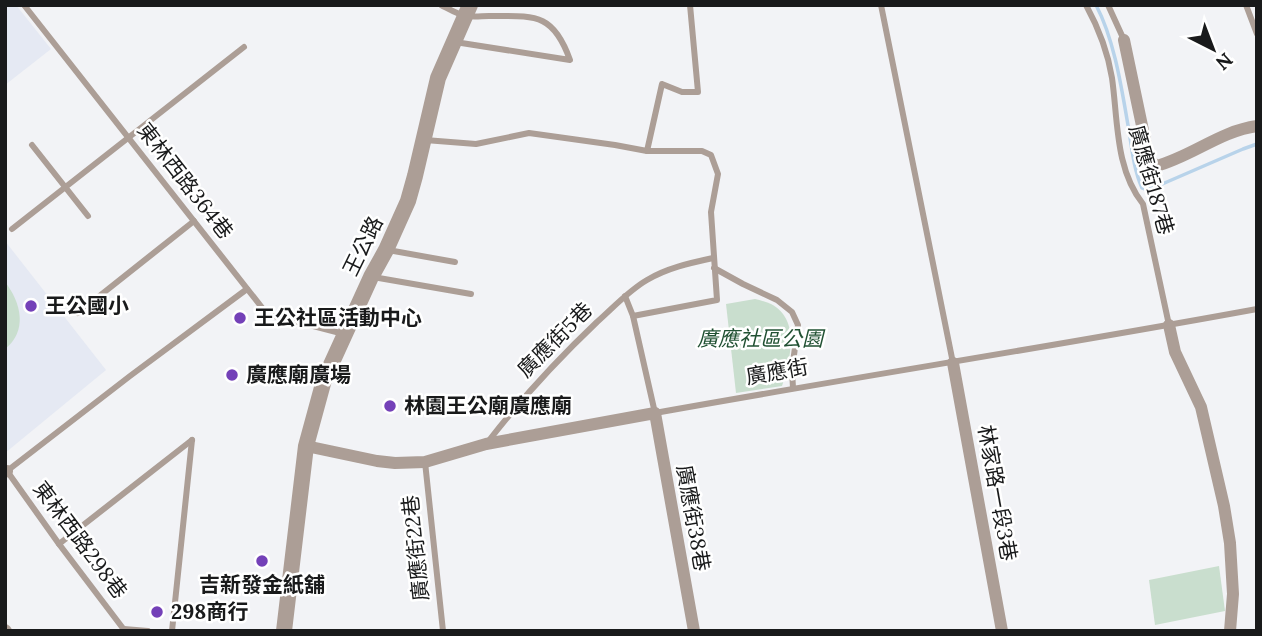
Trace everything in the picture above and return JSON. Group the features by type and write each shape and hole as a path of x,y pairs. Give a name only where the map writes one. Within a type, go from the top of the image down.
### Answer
{"street":[{"name":"王公路","path":"284,631 306,446 324,380 408,201 438,78 468,11"},
{"path":"1124,40 1149,159 1156,166 1170,163 1237,130 1257,127"},
{"path":"1169,325 1175,352 1201,407 1224,506 1230,543 1233,594 1230,631"},
{"name":"林家路一段3巷","path":"953,363 1002,631"},
{"name":"廣應街","path":"306,446 377,461 425,461 486,444 655,413"},
{"name":"廣應街38巷","path":"655,413 694,631"}],"lane":[{"name":"東林西路364巷","path":"24,5 267,314 346,335"},
{"path":"441,5 468,11 541,19 553,28 564,44 570,60 453,42"},
{"path":"647,151 662,84 682,92 698,92 690,5"},
{"path":"881,5 953,363"},
{"name":"廣應街187巷","path":"1086,5 1105,51 1111,75 1118,140 1129,182 1143,204 1169,325"},
{"path":"1108,5 1124,40"},
{"path":"1246,5 1257,34"},
{"path":"12,229 244,47"},
{"path":"424,140 476,144 529,133 647,151 702,151 711,155 719,174 711,212 717,300 633,316"},
{"path":"32,145 88,216"},
{"path":"78,313 194,221"},
{"path":"386,250 455,262"},
{"name":"廣應街5巷","path":"486,444 518,403 561,356 625,296 666,270 713,258"},
{"path":"714,268 776,300 792,312 798,325 792,370 793,388"},
{"path":"371,277 471,294"},
{"path":"6,471 247,289"},
{"path":"625,296 633,316 655,413"},
{"name":"廣應街","path":"655,413 1257,309"},
{"path":"59,544 192,440 172,631"},
{"name":"廣應街22巷","path":"425,461 443,631"},
{"name":"東林西路298巷","path":"6,471 125,630"},
{"path":"125,630 148,631"}],"shaded area":[{"path":"5,5 16,5 51,49 5,85"},
{"name":"王公國小","path":"5,241 106,370 5,453"}],"green space":[{"path":"5,282 15,298 20,316 17,334 5,349"},
{"name":"廣應社區公園","path":"755,299 771,304 786,320 791,341 788,364 782,386 736,393 726,304"},
{"path":"1219,566 1225,611 1155,625 1149,580"}],"waterway":[{"path":"1096,5 1113,50 1142,188 1153,188 1257,144"}],"place":[{"name":"王公國小","path":"31,306"},
{"name":"王公社區活動中心","path":"240,318"},
{"name":"廣應廟廣場","path":"232,375"},
{"name":"林園王公廟廣應廟","path":"390,406"},
{"name":"吉新發金紙舖","path":"262,561"},
{"name":"298商行","path":"157,612"}]}
